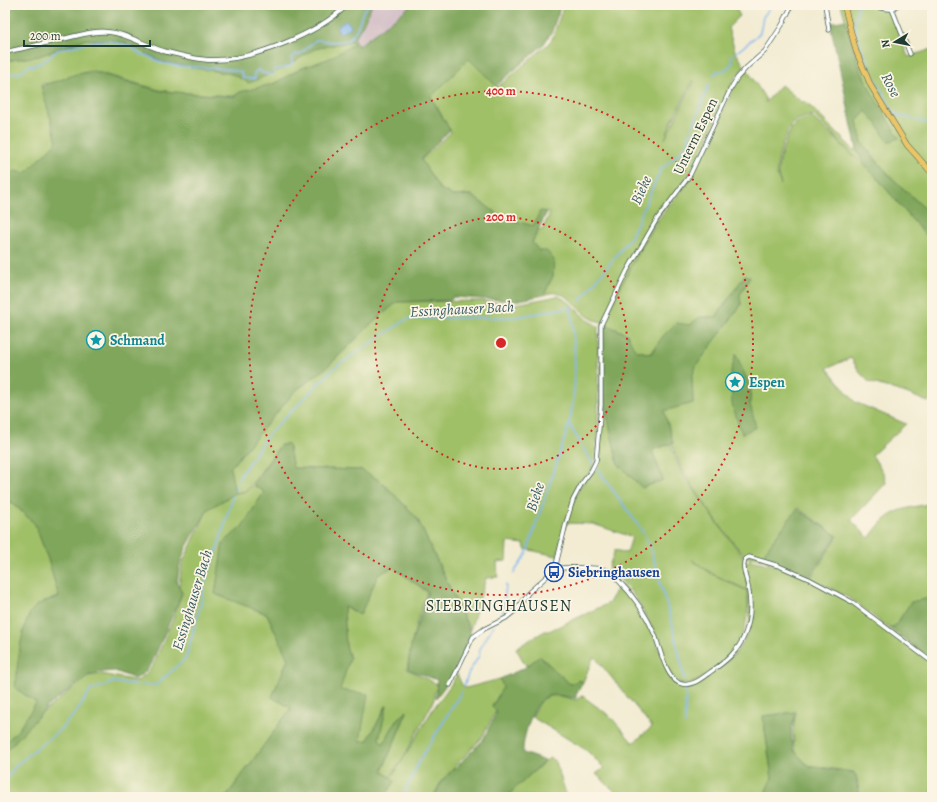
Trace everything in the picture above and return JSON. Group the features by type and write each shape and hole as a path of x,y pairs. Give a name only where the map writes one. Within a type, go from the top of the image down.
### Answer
{"main road":[{"path":"844,5 856,51 871,86 907,145 932,173"}],"street":[{"path":"5,52 89,33 109,32 125,36 164,51 193,58 210,60 240,57 305,34 337,14 347,5"},
{"name":"Unterm Espen","path":"555,569 573,500 577,490 592,471 596,461 601,405 601,324 627,271 657,219 690,175 737,78 765,51 782,25 792,5"},
{"path":"825,5 829,30"},
{"path":"857,5 892,9 898,5"},
{"path":"892,9 910,54"},
{"path":"450,685 473,637 484,629 506,618 517,609 527,594 555,569 561,568 601,569 608,571 628,590 643,612 655,635 671,674 678,682 684,684 690,684 698,681 733,655 741,642 748,624 750,608 749,592 744,565 745,559 749,558 779,566 809,579 852,602 932,662"}],"shaded area":[{"path":"372,5 411,5 358,46 354,39"}],"green space":[{"path":"5,5 372,5 354,39 358,46 411,5 561,5 552,31 544,44 496,86 469,59 431,97 450,130 421,159 439,188 453,196 471,195 502,217 533,226 540,211 547,212 532,242 539,251 547,251 554,260 553,276 544,295 515,301 453,297 451,300 397,302 370,325 325,369 295,391 230,468 236,493 208,509 186,548 180,564 177,582 182,593 151,665 142,675 135,679 115,671 89,675 48,706 5,752 5,743 19,729 36,703 15,688 20,645 26,622 30,613 35,607 59,597 48,559 35,524 11,501 5,507 5,182 6,178 15,171 26,173 57,141 41,86 76,74 94,72 160,91 234,97 240,92 273,84 302,68 328,59 354,44 352,41 314,49 286,67 249,83 232,74 163,62 124,42 86,39 39,56 5,61"},
{"path":"564,5 734,5 740,16 728,28 735,51 745,67 735,78 694,167 657,218 602,322 589,317 563,295 553,293 544,295 553,276 539,251 532,243 539,229 542,230 550,213 547,212 533,226 502,217 471,195 453,196 439,188 421,160 451,132 431,97 469,59 498,87 552,39","holes":["693,80 694,81 665,139 671,123"]},
{"path":"841,5 891,5 889,7 908,57 932,49 932,215 893,179 862,142 857,121 866,111 877,124 872,93 860,69"},
{"path":"845,20 860,69 872,93 899,138 888,142 877,124 866,111 857,121 862,142 872,156 893,179 932,215 932,240 922,231 864,165 857,150 830,23"},
{"path":"86,39 124,42 163,62 232,74 249,82 314,49 352,41 354,45 328,59 302,68 273,84 240,92 234,96 159,90 94,71 80,73 55,82 41,84 57,141 26,174 6,178 5,182 5,61 39,56"},
{"path":"747,69 766,100 765,103 781,85 802,102 805,101 854,150 857,150 864,165 922,231 932,240 932,397 928,402 906,393 869,382 861,374 851,358 827,368 855,402 906,424 872,455 884,474 886,483 851,520 869,538 878,526 889,516 907,508 932,503 932,593 926,599 911,602 895,626 889,628 854,601 833,589 810,579 838,536 798,508 760,558 745,557 718,523 682,470 672,444 673,443 664,410 693,403 692,377 696,366 741,305 740,295 750,277 745,275 716,317 700,317 690,325 663,336 651,354 634,350 627,334 603,323 628,272 658,220 686,184 695,169 739,77","holes":["813,115 859,161 812,117 799,122 792,127 786,140 779,163 778,175 781,185 777,175 779,155 787,132 793,123"]},
{"path":"745,275 750,277 740,295 741,305 696,366 692,377 693,403 664,411 673,443 652,450 663,480 642,488 618,464 601,387 602,323 627,334 635,350 651,354 663,336 676,323 690,325 700,317 716,317"},
{"path":"558,296 569,302 587,320 598,326 598,433 595,460 591,470 576,490 557,556 525,549 524,544 507,542 506,561 497,562 498,577 486,578 470,630 417,518 377,479 361,470 293,468 288,444 280,445 252,484 245,491 235,493 230,468 295,391 325,369 370,325 397,302 483,301 511,305"},
{"path":"736,354 751,389 750,404 756,427 742,434 732,404 731,371"},
{"path":"601,387 618,464 642,488 663,480 652,450 670,444 681,471 744,558 747,590 713,574 692,560 712,574 747,591 748,603 744,629 733,655 699,680 694,682 683,683 673,677 666,666 656,635 636,599 623,582 608,569 615,550 627,553 632,537 593,524 566,523 578,491 597,462 601,436"},
{"path":"288,444 293,468 361,470 377,479 390,490 417,518 471,634 456,668 436,698 437,680 408,669 411,645 428,592 393,567 378,575 360,615 344,606 346,647 350,658 340,690 368,694 360,741 368,740 387,705 379,739 383,744 398,718 407,711 382,771 395,781 384,797 226,797 291,708 272,697 288,659 267,614 215,594 223,543 242,527 264,492 253,484 281,445"},
{"path":"253,485 264,492 242,527 223,543 215,594 267,614 288,659 272,697 291,708 226,797 5,797 5,752 38,716 89,676 102,674 137,681 153,666 173,619 182,593 179,586 182,564 208,509 236,493 245,492"},
{"path":"11,502 35,524 48,559 59,597 44,601 36,703 19,729 5,743 5,510"},
{"path":"797,509 837,536 809,578 760,558"},
{"path":"749,560 779,567 820,585 878,622 932,663 932,797 860,797 857,777 854,772 808,765 794,749 793,730 796,712 763,716 772,778 763,797 621,797 596,774 604,768 586,750 532,717 539,704 545,698 556,696 576,700 581,695 610,716 633,743 652,727 594,656 583,682 579,680 570,684 540,657 526,666 516,648 545,631 549,631 609,603 620,583 643,613 666,667 677,683 690,685 734,656 747,634 750,618 745,564"},
{"path":"393,567 427,592 415,630 407,669 439,685 435,692 434,700 403,759 390,777 382,772 407,712 398,718 383,744 379,739 386,706 368,740 360,741 339,691 350,658 346,647 344,605 360,615 378,575"},
{"path":"932,593 932,660 889,628 895,626 911,602 926,599"},
{"path":"540,656 570,684 579,680 583,682 576,694 576,698 555,695 548,696 543,699 533,712 524,739 523,753 545,761 506,797 434,797 442,781 483,740 497,712 492,707 503,687 500,679 526,667"},
{"path":"457,674 462,685 466,688 500,679 504,687 492,706 496,711 481,739 441,781 433,797 384,797 395,781 391,778 433,709 449,688"},
{"path":"796,712 791,730 793,750 808,766 855,773 859,797 763,797 772,778 763,716"},
{"path":"550,758 556,762 567,797 506,797 544,762"}],"water":[{"path":"345,21 351,26 350,28 339,33 337,27"}],"waterway":[{"path":"5,75 20,73 29,65 33,66 46,60 57,50 96,41 109,41 130,46 140,54 162,63 178,66 229,69 241,72 243,78 255,79 254,73 258,70 271,75 273,74 274,70 290,66 293,63 291,58 296,54 299,55 316,40 334,42 348,41 357,29 363,11 369,5"},
{"name":"Bieke","path":"714,75 717,71 724,72 733,62 731,57 760,33 763,17 772,5"},
{"name":"Rose","path":"858,5 855,28 872,73 893,111 897,115 932,124"},
{"name":"Bieke","path":"580,301 631,237 661,169 686,146 709,84"},
{"name":"Essinghauser Bach","path":"235,490 240,476 267,436 335,367 407,319 516,317 571,307 574,336 575,381 569,424 593,464"},
{"name":"Bieke","path":"513,574 526,555 569,425"},
{"path":"596,467 641,529 649,544 658,573"},
{"name":"Essinghauser Bach","path":"142,685 156,685 186,658 202,599 204,585 215,557 233,496"},
{"path":"659,579 672,623 685,680"},
{"name":"Bieke","path":"503,613 506,585"},
{"name":"Bieke","path":"464,686 469,672 479,656 480,649 494,626"},
{"name":"Essinghauser Bach","path":"5,781 16,765 61,729 78,710 90,691 114,682 137,685"},
{"path":"685,724 686,685"},
{"name":"Bieke","path":"402,797 419,762 462,691"}],"place":[{"name":"Schmand","path":"96,340"},
{"name":"Espen","path":"735,382"},
{"name":"Siebringhausen","path":"554,572"}],"district":[{"name":"SIEBRINGHAUSEN","path":"499,605"}]}
